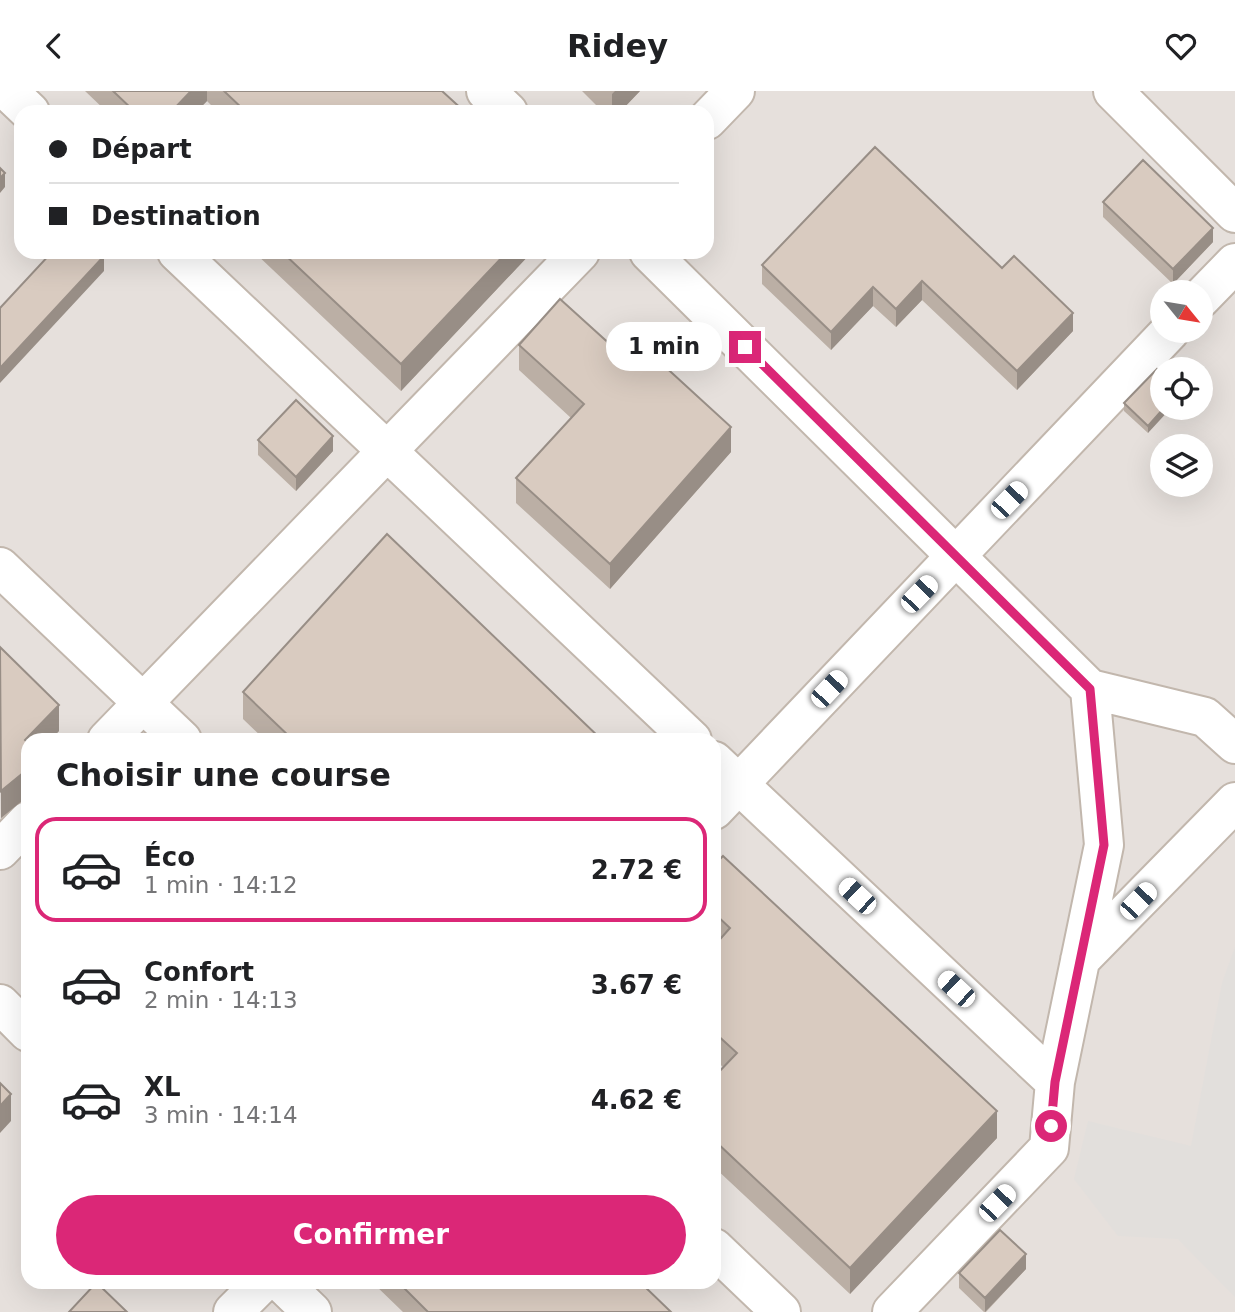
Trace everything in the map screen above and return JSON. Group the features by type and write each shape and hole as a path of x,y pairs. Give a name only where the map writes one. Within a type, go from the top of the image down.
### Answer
{"lane":[{"path":"8,91 23,105"},
{"path":"486,91 501,105"},
{"path":"714,113 735,91"},
{"path":"1113,91 1235,213"},
{"path":"184,259 685,733"},
{"path":"114,733 573,259"},
{"path":"656,259 1090,689 1205,717 1235,744"},
{"path":"1213,286 1235,263"},
{"path":"1055,1082 722,785 956,556 1159,343"},
{"path":"0,567 175,733"},
{"path":"892,1312 1049,1148 1055,1082 1104,845 1090,689"},
{"path":"1080,960 1235,802"},
{"path":"0,850 21,828"},
{"path":"0,1004 21,1024"},
{"path":"721,1255 780,1312"},
{"path":"233,1312 256,1289"},
{"path":"288,1289 312,1312"}],"shaded area":[{"path":"0,91 1235,91 1235,1312 0,1312"},
{"path":"1235,947 1235,1297 1178,1239 1118,1236 1074,1179 1088,1121 1191,1146 1222,983"}],"building":[{"path":"113,91 191,91 178,105 128,105"},
{"path":"224,91 442,91 457,105 239,105"},
{"path":"875,147 1002,268 1014,256 1073,313 1017,371 922,281 896,309 873,287 831,332 762,265"},
{"path":"1143,160 1213,228 1173,269 1103,202"},
{"path":"46,259 101,259 0,368 0,308"},
{"path":"289,259 500,259 401,364"},
{"path":"560,299 623,356 637,341 731,427 610,564 516,478 584,404 519,345"},
{"path":"1150,376 1150,420 1153,420 1148,426 1124,403"},
{"path":"296,400 333,436 296,477 258,440"},
{"path":"387,534 595,733 286,733 243,692"},
{"path":"0,647 59,705 32,733 21,733 21,775 1,791"},
{"path":"723,856 997,1111 850,1268 721,1147 721,1070 737,1053 721,1038 721,938 730,928 721,920"},
{"path":"0,1083 11,1094 0,1106"},
{"path":"1000,1230 1026,1254 985,1298 959,1273"},
{"path":"90,1289 103,1289 127,1312 69,1312"},
{"path":"405,1289 647,1289 671,1312 428,1312"}],"route":[{"path":"745,347 1090,689 1104,845 1055,1082 1051,1126"}]}
